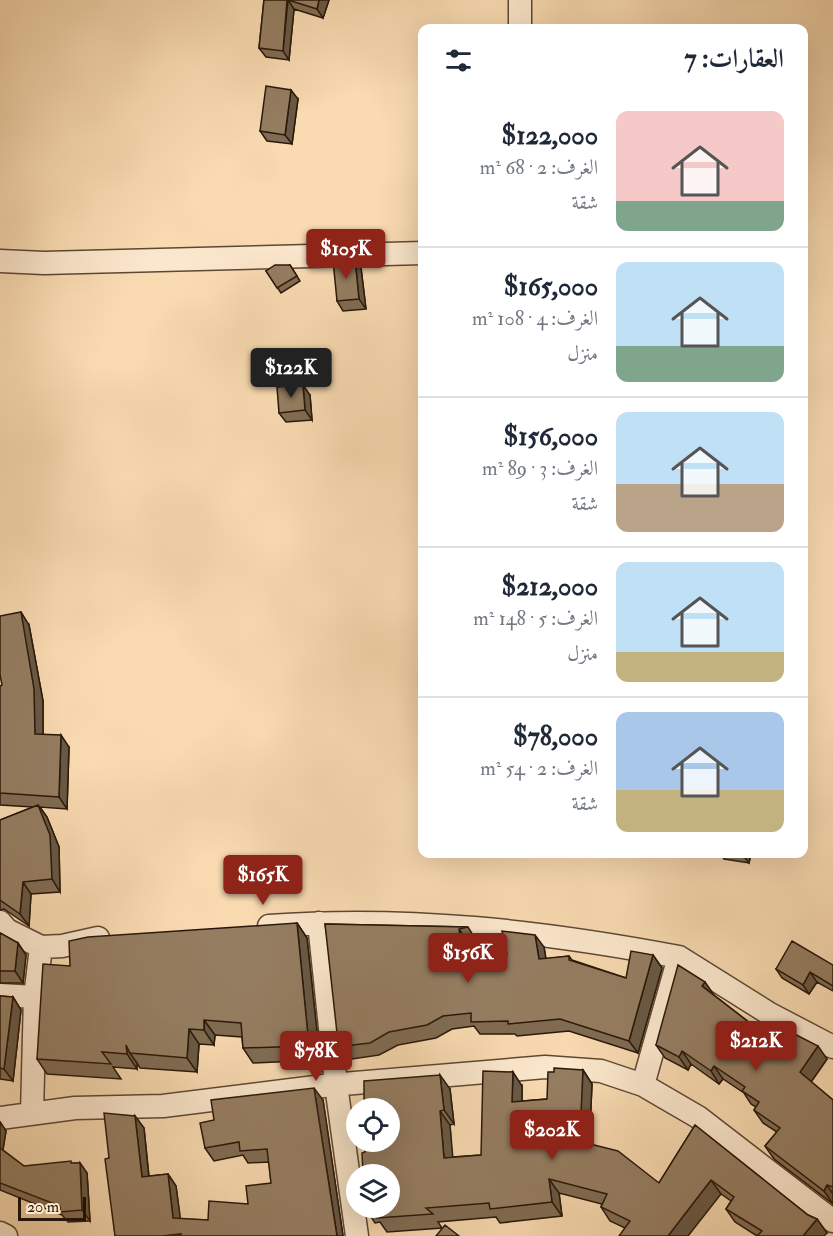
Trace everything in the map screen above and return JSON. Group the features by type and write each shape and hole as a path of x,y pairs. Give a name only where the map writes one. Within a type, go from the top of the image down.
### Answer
{"street":[{"path":"520,0 520,24"},
{"path":"0,261 44,263 418,253"},
{"path":"0,922 7,930 40,947 120,936"},
{"path":"319,923 336,1085 357,1236"},
{"path":"249,928 319,923 445,924 525,931 679,957 770,1014 833,1047"},
{"path":"32,1113 35,997 40,947"},
{"path":"643,1085 679,957"},
{"path":"0,995 35,997"},
{"path":"0,1118 75,1108 163,1106 336,1085 545,1067 601,1071 643,1085 698,1117 833,1221"},
{"path":"0,1233 6,1236"}],"building":[{"path":"264,0 287,0 283,51 259,48"},
{"path":"288,0 319,0 317,9"},
{"path":"266,86 291,90 285,135 260,131"},
{"path":"355,259 359,299 337,301 333,260"},
{"path":"275,265 290,265 297,276 277,288 266,271"},
{"path":"303,385 305,410 279,413 277,387"},
{"path":"21,612 34,689 35,734 61,735 59,797 0,793 0,686 2,685 0,616"},
{"path":"38,805 50,835 52,879 23,882 20,914 0,900 0,820"},
{"path":"297,923 309,1046 243,1048 241,1023 204,1020 204,1030 189,1029 187,1058 130,1053 126,1045 127,1054 102,1052 111,1064 37,1059 43,964 70,966 69,941 88,937"},
{"path":"325,924 468,927 459,929 464,968 502,968 501,955 507,954 502,931 535,935 539,959 569,956 569,960 626,978 631,951 653,955 629,1041 560,1019 508,1024 508,1021 471,1022 471,1013 443,1016 427,1025 389,1032 370,1043 344,1046 337,1033"},
{"path":"0,933 18,943 15,971 0,971"},
{"path":"792,941 833,965 833,986 810,972 803,985 776,969"},
{"path":"678,965 705,982 702,986 768,1037 777,1025 818,1046 800,1072 833,1100 833,1187 827,1185 824,1191 765,1146 780,1128 754,1110 759,1102 742,1091 745,1087 714,1066 711,1071 682,1051 679,1057 656,1045"},
{"path":"0,996 13,997 4,1069 0,1068"},
{"path":"554,1068 583,1070 581,1114 574,1140 618,1151 659,1183 695,1125 808,1215 817,1219 803,1236 757,1236 762,1231 726,1209 734,1197 711,1180 668,1236 619,1236 630,1221 601,1207 607,1194 549,1179 552,1202 490,1209 489,1203 426,1208 433,1214 400,1216 400,1164 363,1164 362,1153 365,1152 400,1152 400,1098 364,1098 364,1081 440,1075 444,1110 440,1111 444,1158 481,1155 483,1071 513,1072 512,1102 547,1099 548,1072 554,1072"},
{"path":"314,1088 337,1236 180,1236 181,1234 115,1236 105,1159 109,1158 104,1113 135,1116 142,1177 168,1174 173,1218 208,1220 209,1201 248,1204 246,1186 271,1183 267,1149 240,1151 239,1142 205,1148 200,1123 214,1120 211,1100"},
{"path":"0,1148 24,1166 71,1161 71,1163 80,1163 82,1210 60,1212 60,1206 0,1183"},
{"path":"445,1225 459,1236 436,1236"}]}
